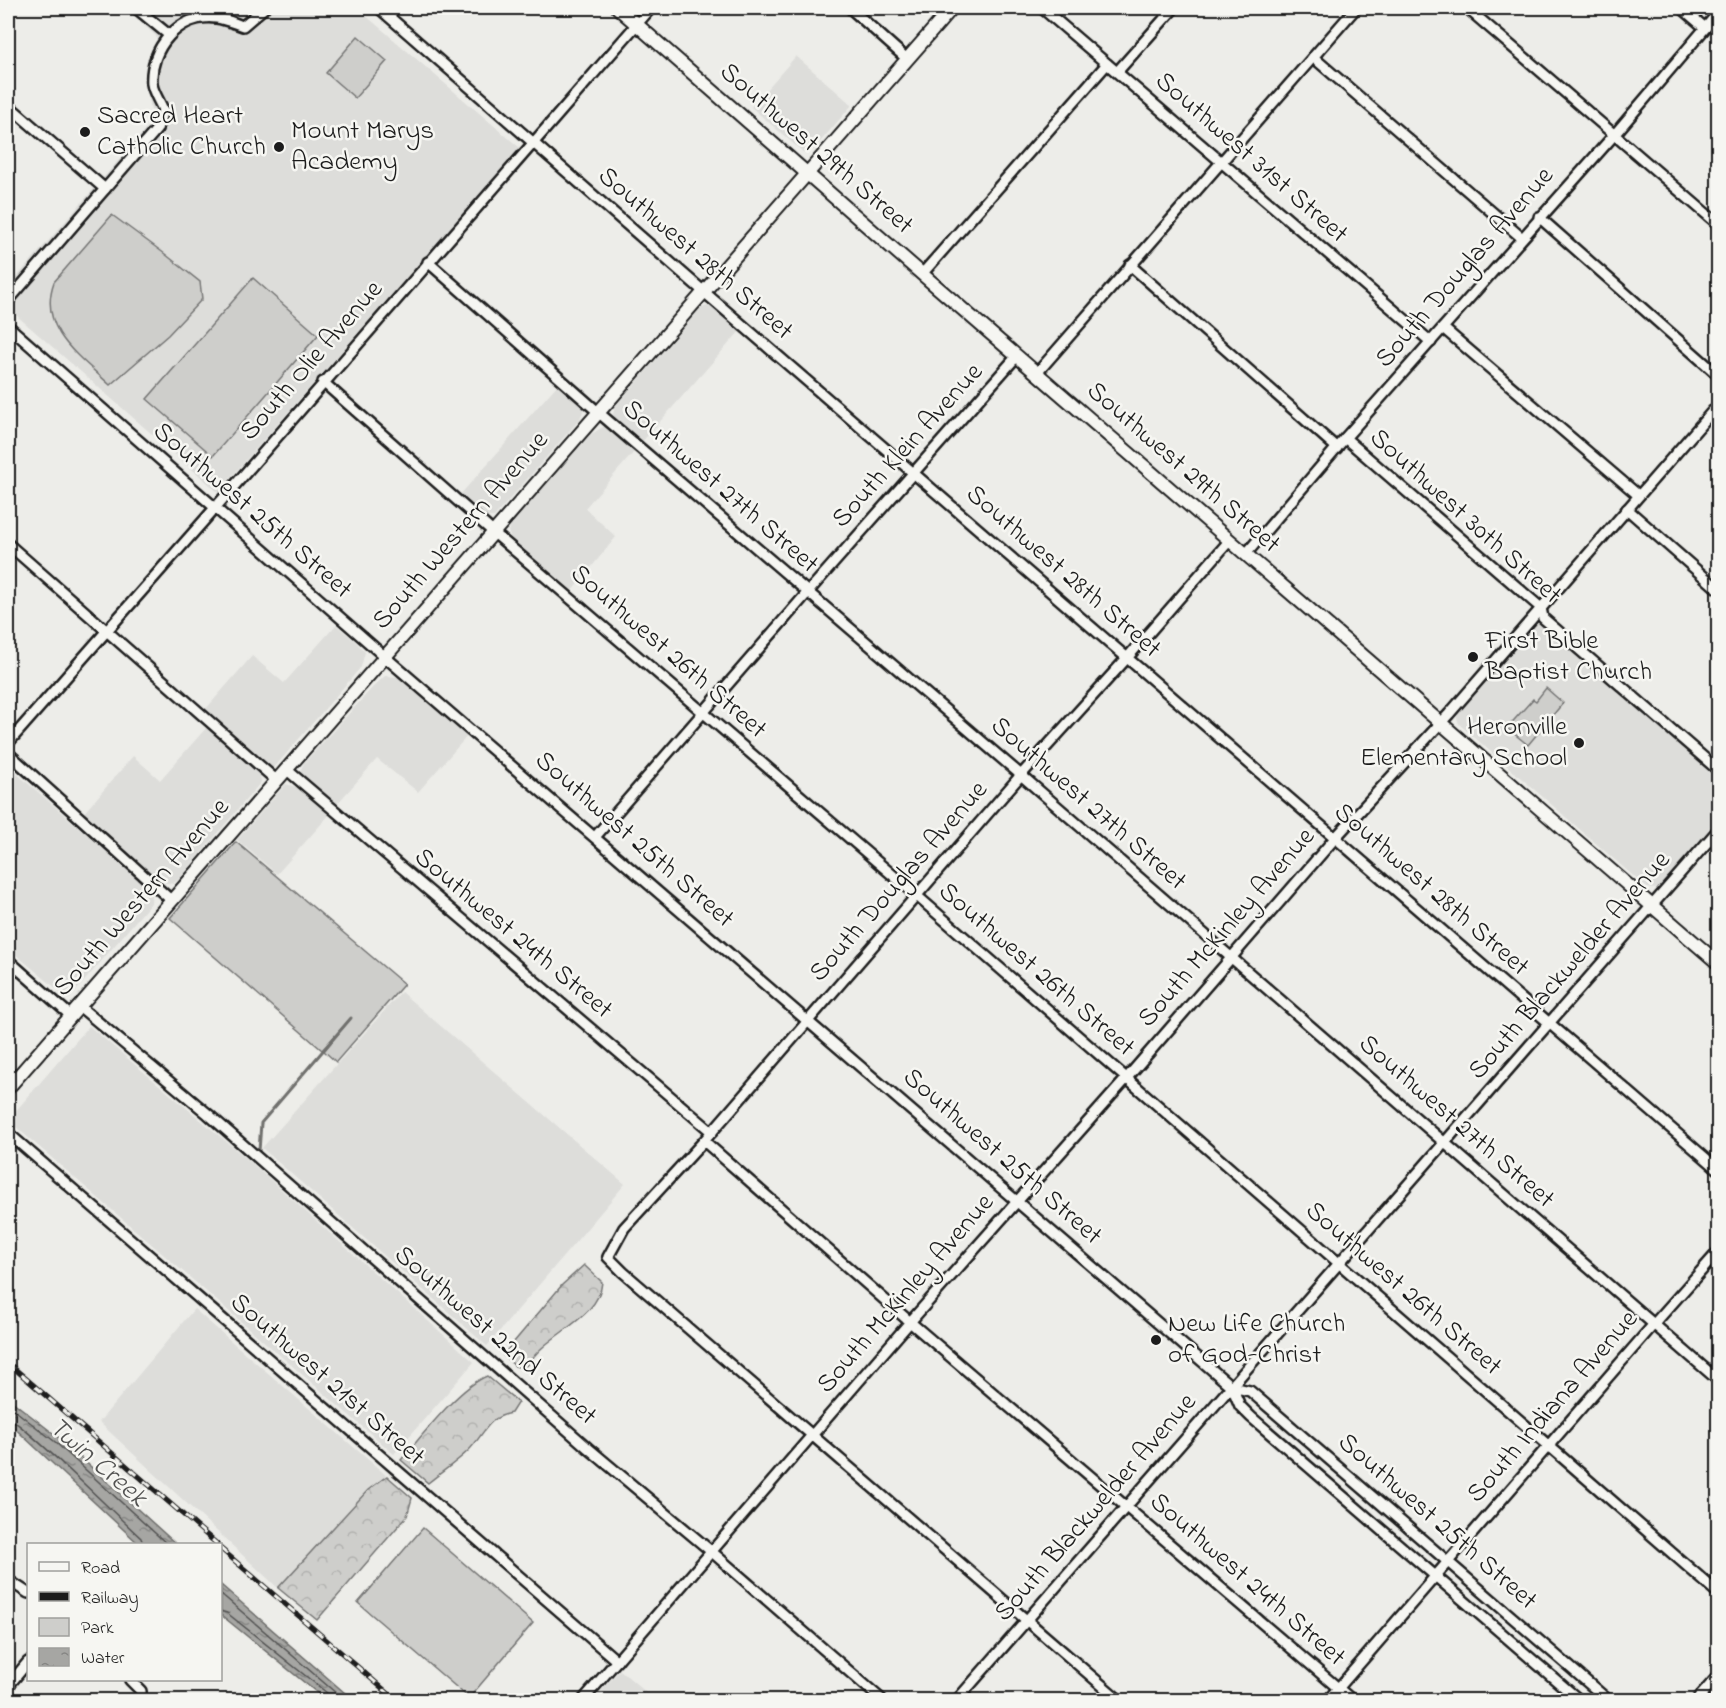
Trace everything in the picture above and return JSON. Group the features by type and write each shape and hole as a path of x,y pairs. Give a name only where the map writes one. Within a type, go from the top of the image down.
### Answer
{"main road":[{"name":"Southwest 29th Street","path":"618,8 1719,963"},
{"name":"South Western Avenue","path":"8,1088 952,8"}],"street":[{"path":"136,8 169,35"},
{"path":"8,301 157,129 163,110 152,85 160,47 169,35 195,19 215,18 243,26 264,8"},
{"name":"Southwest 28th Street","path":"379,8 1719,1169"},
{"name":"South Olie Avenue","path":"8,743 651,8"},
{"path":"850,8 907,59"},
{"name":"Southwest 31st Street","path":"1042,8 1431,342"},
{"path":"1117,72 1174,8"},
{"path":"1037,373 1220,160 1356,8"},
{"path":"1467,8 1719,224"},
{"path":"1682,8 1705,28"},
{"name":"South Douglas Avenue","path":"1246,554 1345,438 1615,134 1705,28 1717,19"},
{"path":"1313,57 1521,238"},
{"path":"922,274 1107,64"},
{"path":"8,105 105,189"},
{"path":"1539,218 1719,375"},
{"name":"Southwest 27th Street","path":"428,262 598,412 1719,1380"},
{"name":"Southwest 30th Street","path":"1130,265 1337,448"},
{"name":"Southwest 25th Street","path":"8,326 384,656 1018,1200 1232,1387 1240,1406 1251,1418 1437,1576 1579,1701"},
{"path":"1443,328 1638,495"},
{"name":"South Klein Avenue","path":"596,837 808,592 1017,356"},
{"name":"Southwest 26th Street","path":"323,382 493,532 704,712 1719,1593"},
{"name":"South McKinley Avenue","path":"583,1701 910,1322 1126,1079 1336,837 1441,722 1638,495 1717,409"},
{"name":"Southwest 30th Street","path":"1345,438 1541,608 1543,618 1719,770"},
{"path":"1627,509 1719,589"},
{"name":"South Douglas Avenue","path":"813,1435 608,1257 624,1228 712,1132 1021,775 1230,540"},
{"path":"8,544 276,780"},
{"path":"8,753 172,900"},
{"name":"Southwest 24th Street","path":"286,769 712,1132"},
{"name":"South Blackwelder Avenue","path":"957,1701 1719,830"},
{"name":"Southwest 22nd Street","path":"8,960 208,1114 588,1448 712,1551 882,1701"},
{"name":"Southwest 21st Street","path":"8,1132 617,1661"},
{"name":"Southwest 24th Street","path":"704,1141 910,1322 1352,1701"},
{"name":"South Indiana Avenue","path":"1328,1701 1719,1252"},
{"name":"Southwest 25th Street","path":"1232,1387 1250,1391 1608,1701"},
{"path":"813,1435 1119,1701"},
{"path":"8,1580 27,1592"},
{"path":"8,1686 27,1663"},
{"path":"1697,1701 1719,1676"},
{"path":"131,1681 141,1691 141,1701"}],"shaded area":[{"path":"144,8 357,8 520,148 218,492 8,308 8,287 153,121 145,77 157,40 156,36 136,18"},
{"path":"796,56 852,105 813,150 803,152 751,107"},
{"path":"707,306 715,309 740,331 641,443 617,422 613,414 615,407 700,309"},
{"path":"558,384 582,406 580,419 494,517 479,514 459,496"},
{"path":"605,426 634,452 585,508 616,537 571,592 512,542 508,531 531,501 591,434"},
{"path":"336,625 365,652 361,667 273,769 205,710 252,656 284,683"},
{"name":"Heronville Elementary School","path":"1532,625 1543,625 1718,780 1718,822 1662,886 1655,889 1647,888 1459,724 1457,718 1459,710"},
{"path":"385,676 398,677 468,735 418,792 377,759 336,805 306,780 301,769"},
{"path":"207,727 257,770 261,782 179,879 173,884 162,882 83,814 133,756 160,780"},
{"path":"8,766 152,891 151,903 69,999 8,948"},
{"path":"286,784 299,788 330,814 277,874 237,840"},
{"path":"401,992 625,1184 487,1346 262,1148"},
{"path":"89,1026 247,1159 474,1362 394,1454 8,1120"},
{"path":"194,1309 387,1476 368,1490 278,1588 99,1422"},
{"path":"620,1670 655,1700 593,1700"}],"green space":[{"path":"358,36 387,61 355,98 326,73"},
{"path":"112,215 200,282 202,299 168,335 110,385 64,341 51,314 50,299 54,282"},
{"path":"253,278 318,335 213,456 147,399"},
{"path":"1546,688 1563,703 1528,745 1507,728 1533,699 1536,701"},
{"path":"236,842 404,984 336,1062 324,1051 351,1018 322,1050 170,918"},
{"path":"584,1265 602,1282 595,1302 580,1319 540,1349 524,1368 515,1366 503,1355 562,1285"},
{"path":"487,1376 518,1402 511,1413 491,1423 469,1450 428,1483 401,1460 464,1391"},
{"path":"387,1476 412,1498 407,1516 317,1620 278,1588 368,1490"},
{"path":"423,1528 533,1623 469,1698 358,1603"}],"water":[{"path":"8,1398 58,1437 175,1543 138,1543 8,1422"},
{"path":"222,1586 353,1700 326,1700 222,1616"}],"waterway":[{"path":"259,1151 261,1123 351,1018"}],"railway":[{"path":"8,1363 216,1543"},
{"path":"222,1550 396,1700"}],"place":[{"name":"Sacred Heart Catholic Church","path":"85,132"},
{"name":"Mount Marys Academy","path":"279,147"},
{"name":"First Bible Baptist Church","path":"1473,657"},
{"name":"Heronville Elementary School","path":"1579,743"},
{"name":"New Life Church of God-Christ","path":"1156,1340"}],"water label":[{"name":"Twin Creek","path":"97,1463"}]}
